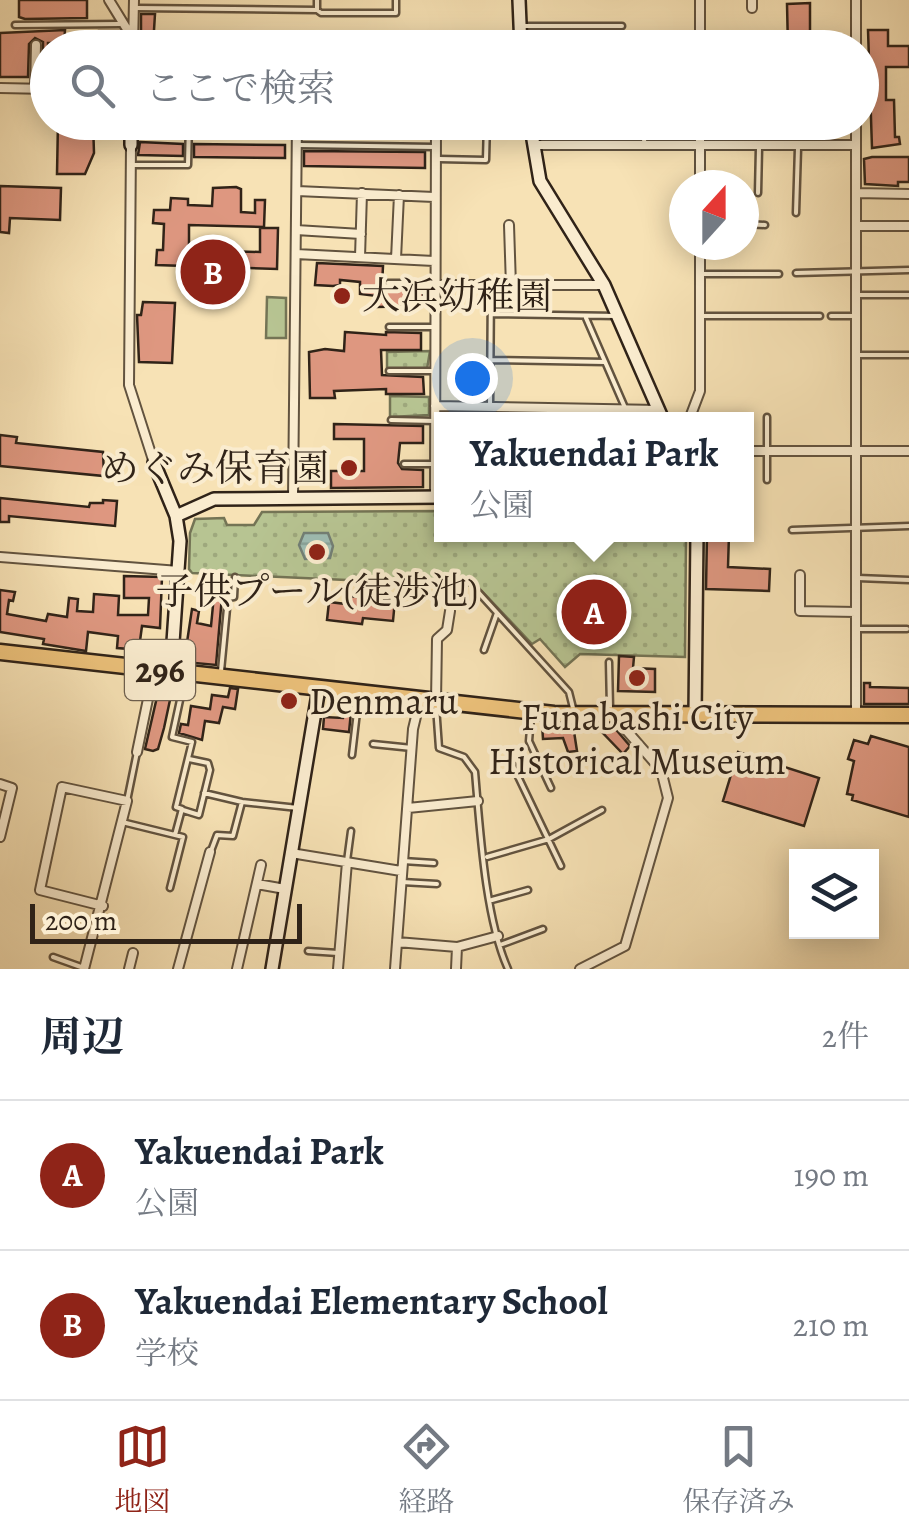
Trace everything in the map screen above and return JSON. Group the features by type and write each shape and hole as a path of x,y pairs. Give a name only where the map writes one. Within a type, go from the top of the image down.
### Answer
{"highway":[{"name":"296","path":"0,652 531,712 909,714"}],"street":[{"path":"109,0 125,30"},
{"path":"519,0 520,30"},
{"path":"700,0 700,30"},
{"path":"856,0 856,30"},
{"path":"133,30 134,4"},
{"path":"0,88 30,89"},
{"path":"130,140 129,385 176,516 178,672"},
{"path":"292,498 297,140"},
{"path":"435,140 435,412"},
{"path":"532,140 540,181 604,285 660,412"},
{"path":"700,140 700,170"},
{"path":"856,140 856,714"},
{"path":"532,145 856,145"},
{"path":"297,191 434,196"},
{"path":"856,193 909,194"},
{"path":"360,257 362,194"},
{"path":"396,259 398,195"},
{"path":"509,225 511,286"},
{"path":"856,226 909,226"},
{"path":"296,230 360,234"},
{"path":"296,254 434,260"},
{"path":"691,412 700,392 701,260"},
{"path":"434,284 604,285"},
{"path":"435,406 640,412"},
{"path":"754,452 909,451"},
{"path":"176,516 214,499 434,496"},
{"path":"695,714 697,542"},
{"path":"0,557 179,570"},
{"path":"800,575 800,611 856,612"},
{"path":"395,969 412,748 428,700 438,639 447,630 450,610"},
{"path":"138,752 154,670"},
{"path":"272,969 319,688"},
{"path":"580,969 625,946 668,798 661,770 612,714"},
{"path":"0,784 12,788 0,837"},
{"path":"84,968 102,906 127,801 62,786 40,890 102,906"},
{"path":"408,808 478,801"},
{"path":"178,969 210,852"},
{"path":"291,853 402,866"},
{"path":"338,969 347,862"},
{"path":"238,969 261,865"},
{"path":"257,884 285,888"},
{"path":"397,942 457,946 499,940"},
{"path":"456,969 457,946"},
{"path":"129,969 133,953"}],"lane":[{"path":"262,10 263,0"},
{"path":"317,0 317,10"},
{"path":"134,4 396,14 396,0"},
{"path":"15,25 122,24"},
{"path":"520,26 622,26"},
{"path":"130,165 188,166 189,140"},
{"path":"434,159 486,160 487,140"},
{"path":"644,140 644,145"},
{"path":"297,145 435,148"},
{"path":"758,170 759,145"},
{"path":"796,213 798,145"},
{"path":"759,225 765,225"},
{"path":"796,273 909,270"},
{"path":"701,274 779,274"},
{"path":"388,282 434,284"},
{"path":"490,407 491,286"},
{"path":"856,295 909,295"},
{"path":"490,314 619,316"},
{"path":"585,316 626,410"},
{"path":"701,316 820,316"},
{"path":"830,316 856,316"},
{"path":"389,327 435,326"},
{"path":"856,355 909,355"},
{"path":"490,360 606,362"},
{"path":"389,371 435,371"},
{"path":"767,416 767,480"},
{"path":"391,420 434,420"},
{"path":"404,464 434,464"},
{"path":"792,530 909,526"},
{"path":"220,677 228,598 234,598 235,577"},
{"path":"856,578 908,580"},
{"path":"479,593 569,692 574,714"},
{"path":"484,650 497,612"},
{"path":"856,629 907,628"},
{"path":"609,662 612,714"},
{"path":"178,672 172,737 192,742 176,807 199,815 210,770 208,764 189,759"},
{"path":"352,755 359,693"},
{"path":"428,700 438,748 464,757 475,772 492,900 508,969"},
{"path":"531,712 530,740 551,788"},
{"path":"373,744 412,748"},
{"path":"127,801 138,752"},
{"path":"512,764 561,866"},
{"path":"204,794 298,808"},
{"path":"210,852 217,835 233,836 242,802"},
{"path":"175,835 182,810"},
{"path":"485,858 549,839 602,810"},
{"path":"122,822 183,837 170,888"},
{"path":"347,862 351,832"},
{"path":"402,866 434,863"},
{"path":"401,882 437,884"},
{"path":"492,900 528,890"},
{"path":"499,940 542,929"},
{"path":"308,951 340,954"},
{"path":"52,957 84,968"}],"green space":[{"path":"267,297 286,298 286,338 266,338"},
{"path":"430,351 427,369 387,368 387,352"},
{"path":"390,396 429,397 429,415 390,417"},
{"path":"434,511 434,542 686,542 685,657 580,654 565,667 540,639 532,644 477,586 192,573 190,533 195,519 224,518 227,525 254,525 262,512"}],"water":[{"name":"子供プール(徒渉池)","path":"304,533 328,533 333,546 330,558 305,559 299,545"}],"building":[{"path":"19,0 87,0 87,18 25,19 19,17"},
{"path":"810,3 810,30 788,30 787,4"},
{"path":"141,14 155,14 154,30 141,30"},
{"path":"879,30 888,30 888,46 909,46 909,67 886,67 886,100 894,100 895,137 899,137 900,144 872,148 872,140 879,140"},
{"path":"30,32 28,77 0,77 0,33"},
{"path":"58,140 94,140 94,153 85,174 57,174"},
{"path":"140,142 183,144 183,156 138,155"},
{"path":"194,144 285,145 285,158 194,157"},
{"path":"304,151 425,152 425,168 304,166"},
{"path":"909,157 909,182 898,182 898,186 865,184 864,159"},
{"path":"0,186 61,188 60,220 10,218 9,233 0,232"},
{"path":"213,188 241,189 241,212 255,213 255,200 265,200 264,227 189,225 189,250 260,252 260,228 278,228 277,269 156,265 157,250 163,250 164,224 153,223 154,210 170,210 171,198 188,199 188,205 212,206"},
{"path":"317,263 383,266 382,287 423,289 423,306 377,307 377,296 360,294 360,282 340,280 340,285 315,285"},
{"path":"143,302 175,303 172,363 139,362 137,315 141,315"},
{"path":"345,332 421,333 421,350 381,350 382,375 423,377 424,394 386,394 386,389 334,391 335,398 310,398 309,352 344,351"},
{"path":"334,424 423,426 423,443 400,443 398,463 402,469 423,470 423,487 331,488 331,471 364,471 364,439 334,439"},
{"path":"0,435 17,437 16,443 103,452 104,476 0,466"},
{"path":"0,498 89,507 90,503 103,500 117,501 115,526 9,516 9,522 0,522"},
{"path":"707,542 729,542 728,567 770,569 769,591 706,589"},
{"path":"124,576 162,577 160,628 142,626 138,656 128,655 129,649 117,648 118,636 88,632 86,651 0,632 0,590 15,592 7,614 46,621 48,614 67,617 69,598 78,599 77,611 93,612 94,594 119,596 118,615 148,615 149,598 124,598"},
{"path":"214,595 222,596 216,665 184,662 192,609 199,611 197,623 211,626"},
{"path":"346,596 395,600 393,621 363,618 362,624 327,620 329,602 346,604"},
{"path":"619,656 634,657 633,668 655,669 655,692 618,691"},
{"path":"864,683 870,683 870,687 909,688 909,704 864,704"},
{"path":"160,684 173,686 158,749 153,751 145,749"},
{"path":"230,688 238,689 235,709 223,707 219,723 205,721 202,740 179,733 181,724 188,725 191,706 210,709 212,695 228,697"},
{"path":"346,701 352,702 349,732 323,729 324,717 343,718"},
{"path":"542,723 573,725 577,751 568,752 563,738 543,739"},
{"path":"612,725 630,746 623,754 599,729"},
{"path":"871,736 909,747 909,817 852,800 853,795 847,794 854,761 848,759 854,740 868,744"},
{"path":"738,752 819,778 804,826 723,801"}],"place":[{"name":"Yakuendai Elementary School","path":"213,272"},
{"name":"大浜幼稚園","path":"342,296"},
{"name":"めぐみ保育園","path":"349,468"},
{"name":"子供プール(徒渉池)","path":"317,552"},
{"name":"Yakuendai Park","path":"594,612"},
{"name":"Funabashi City Historical Museum","path":"637,678"},
{"name":"Denmaru","path":"289,701"}]}
